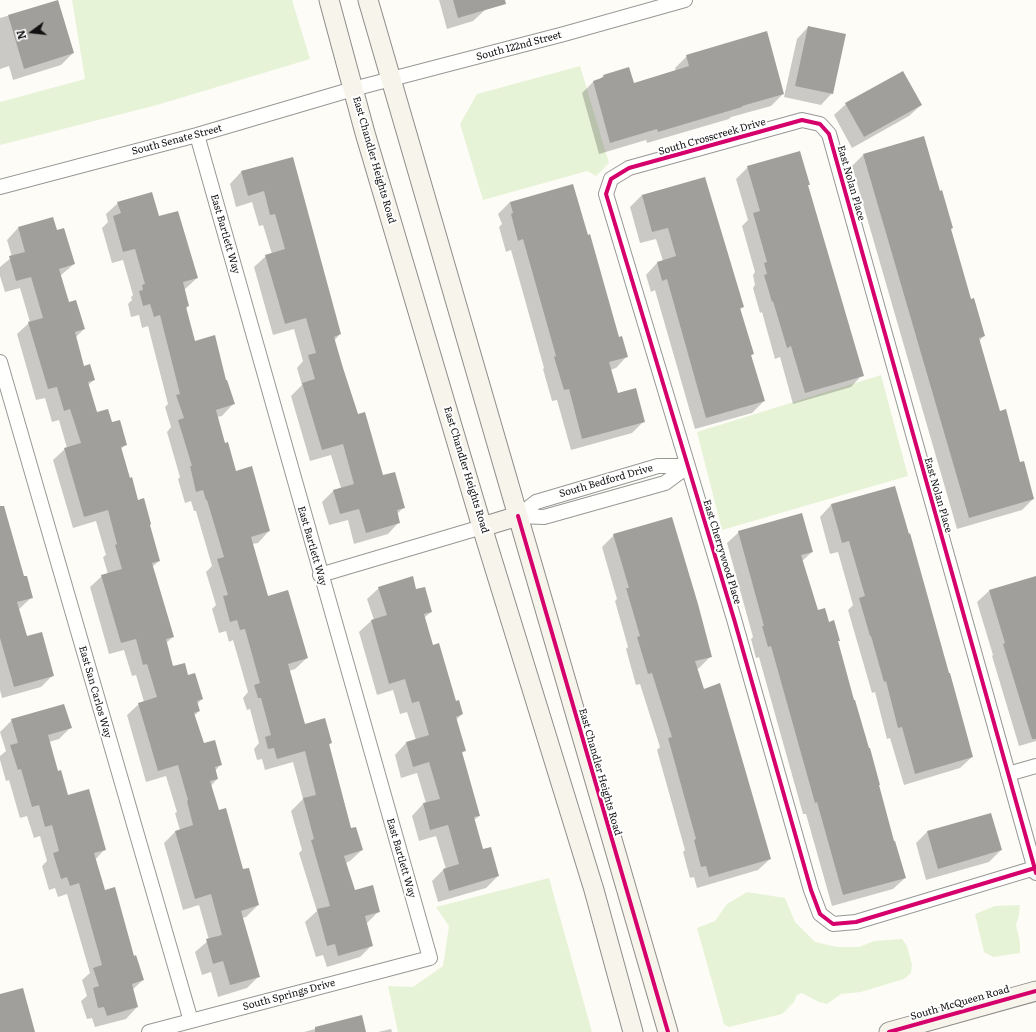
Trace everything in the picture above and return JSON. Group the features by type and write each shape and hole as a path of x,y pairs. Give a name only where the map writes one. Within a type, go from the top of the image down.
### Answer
{"main road":[{"name":"East Chandler Heights Road","path":"329,0 365,133 482,527 594,890 633,1032"},
{"name":"East Chandler Heights Road","path":"368,0 668,1032"},
{"path":"482,527 518,516"},
{"name":"South McQueen Road","path":"889,1032 1036,991"}],"street":[{"name":"South 122nd Street","path":"353,89 564,34 685,0"},
{"name":"South Senate Street","path":"0,187 197,135 353,89"},
{"name":"South Crosscreek Drive","path":"611,179 629,168 802,120 820,124"},
{"name":"East Nolan Place","path":"820,124 829,134 1035,871"},
{"name":"East Bartlett Way","path":"197,135 320,575 430,958"},
{"name":"East Cherrywood Place","path":"611,179 606,194 734,619 811,890 820,914 833,924 856,922 1035,871"},
{"name":"East San Carlos Way","path":"0,362 191,1021"},
{"name":"South Bedford Drive","path":"518,516 536,502 658,466 688,466"},
{"name":"South Bedford Drive","path":"518,516 544,517 666,483 688,466"},
{"path":"602,483 606,500"},
{"path":"320,575 482,527"},
{"path":"1008,774 1036,766"},
{"name":"South Springs Drive","path":"149,1032 430,958"}],"green space":[{"path":"72,0 292,0 310,59 157,105 0,145 0,102 85,79"},
{"path":"580,66 609,163 596,176 587,171 483,200 460,124 477,94"},
{"path":"881,375 908,476 722,530 697,432"},
{"path":"549,878 592,1032 398,1032 388,986 413,987 443,966 449,926 436,907"},
{"path":"747,892 785,898 795,922 815,942 837,947 859,947 874,941 902,939 907,946 912,965 911,973 904,979 861,992 841,994 827,1004 819,1002 802,993 797,995 794,1002 782,1014 729,1027 724,1024 697,928 715,921 727,904"},
{"path":"1020,905 1016,925 1020,942 1020,953 993,957 984,952 975,914 995,906"}],"building":[{"path":"58,0 74,53 24,69 8,15"},
{"path":"453,0 505,0 506,4 458,18"},
{"path":"808,26 846,34 833,94 795,86"},
{"path":"767,31 784,94 658,132 657,129 610,143 593,81 604,77 603,75 629,67 634,83 689,66 686,55"},
{"path":"903,71 922,105 864,137 845,103"},
{"path":"924,136 940,191 942,190 953,228 951,229 971,299 974,298 985,336 979,338 1000,411 1006,409 1020,462 1024,461 1034,499 969,518 863,154"},
{"path":"800,151 810,185 808,185 864,376 805,393 791,346 787,348 764,275 767,274 764,263 767,262 753,213 760,211 747,166"},
{"path":"293,157 341,334 334,337 343,368 358,414 365,412 383,475 395,472 405,508 397,510 400,523 366,533 359,509 340,514 333,490 354,484 343,444 322,450 302,383 315,379 308,355 316,353 306,318 285,324 265,255 285,249 275,214 270,215 264,191 248,196 241,171"},
{"path":"705,177 744,307 740,308 754,354 751,355 765,401 706,418 667,279 662,281 657,262 676,256 668,228 652,232 642,195"},
{"path":"573,184 588,235 590,234 619,337 622,336 628,357 609,362 618,393 636,388 645,422 582,439 569,389 564,390 554,357 556,356 523,239 518,241 511,214 513,213 510,202"},
{"path":"152,192 159,216 178,211 198,278 183,282 189,306 186,307 195,341 215,335 226,380 235,404 216,410 225,443 228,442 236,471 252,466 270,531 251,537 268,596 288,590 308,658 288,664 305,724 325,718 332,743 329,744 351,828 356,827 363,850 344,856 355,890 373,885 380,912 365,916 373,946 338,956 335,944 327,946 317,909 330,906 311,840 314,839 303,798 316,795 305,751 277,759 274,748 268,749 265,737 271,735 261,698 258,698 254,685 260,683 245,629 240,630 237,620 230,622 223,596 228,595 217,559 224,557 203,490 196,492 190,466 192,466 178,420 184,418 176,395 180,394 160,315 154,317 150,304 143,306 139,291 143,290 142,285 145,284 135,249 123,252 113,216 121,213 117,202"},
{"path":"53,217 57,230 64,228 75,264 59,269 69,302 76,300 85,329 75,332 84,366 90,364 95,380 88,382 97,412 108,409 112,422 120,420 127,445 121,447 130,478 132,477 138,500 144,498 151,524 150,525 160,561 152,563 174,637 166,639 173,666 185,663 188,675 195,673 203,699 197,701 200,711 194,713 204,743 215,740 222,765 215,767 218,779 210,781 219,810 226,808 243,869 249,868 259,905 241,911 260,977 230,985 223,961 213,964 206,939 222,935 211,894 195,899 175,831 193,825 188,800 178,765 158,771 138,703 157,697 147,664 143,665 136,639 121,643 101,575 122,569 115,545 117,544 108,510 84,517 64,448 81,443 70,409 64,411 57,387 48,389 28,322 43,318 31,277 16,281 9,256 25,252 18,227"},
{"path":"895,486 909,534 910,533 973,757 915,774 902,727 898,728 886,681 884,682 859,598 865,596 849,541 842,543 831,504"},
{"path":"0,506 4,506 24,576 27,576 33,598 17,602 27,636 42,632 54,676 14,687 0,638"},
{"path":"802,513 813,552 801,555 818,610 825,608 829,622 834,620 840,641 838,641 854,700 870,748 894,841 906,878 843,895 817,802 815,803 771,646 768,647 762,626 764,626 738,531"},
{"path":"672,517 712,657 695,661 704,689 720,683 771,859 709,877 706,866 701,867 694,840 696,839 668,738 672,737 652,673 648,674 637,637 640,636 626,588 629,588 613,534"},
{"path":"413,576 416,589 425,587 432,612 424,614 433,645 439,643 456,701 459,700 463,714 456,717 466,751 462,752 480,816 474,817 483,849 491,847 499,876 449,891 443,869 459,864 448,825 430,830 423,803 440,799 429,762 413,767 406,742 429,735 419,701 412,703 405,679 389,684 371,620 387,615 378,587"},
{"path":"1036,576 1036,739 1032,739 1003,644 1005,643 989,590"},
{"path":"64,704 72,728 48,735 58,771 61,770 68,795 89,789 106,850 94,853 105,890 115,887 134,956 136,955 144,980 132,984 138,1007 107,1016 104,1007 98,1008 93,988 99,986 93,968 102,965 79,883 70,886 67,877 61,879 53,853 59,851 52,825 45,827 39,805 32,807 21,769 18,770 10,745 18,743 11,719"},
{"path":"991,813 1002,850 938,869 927,831"},
{"path":"23,988 35,1032 0,1032 0,994"},
{"path":"362,1015 366,1032 315,1032 315,1027"}],"cycle path":[{"path":"1035,868 856,922 833,924 820,914 811,890 734,619 606,194 611,179 629,168 802,120 820,124 829,134 1036,873"},
{"path":"518,516 668,1032"},
{"path":"889,1032 1036,991"}]}
